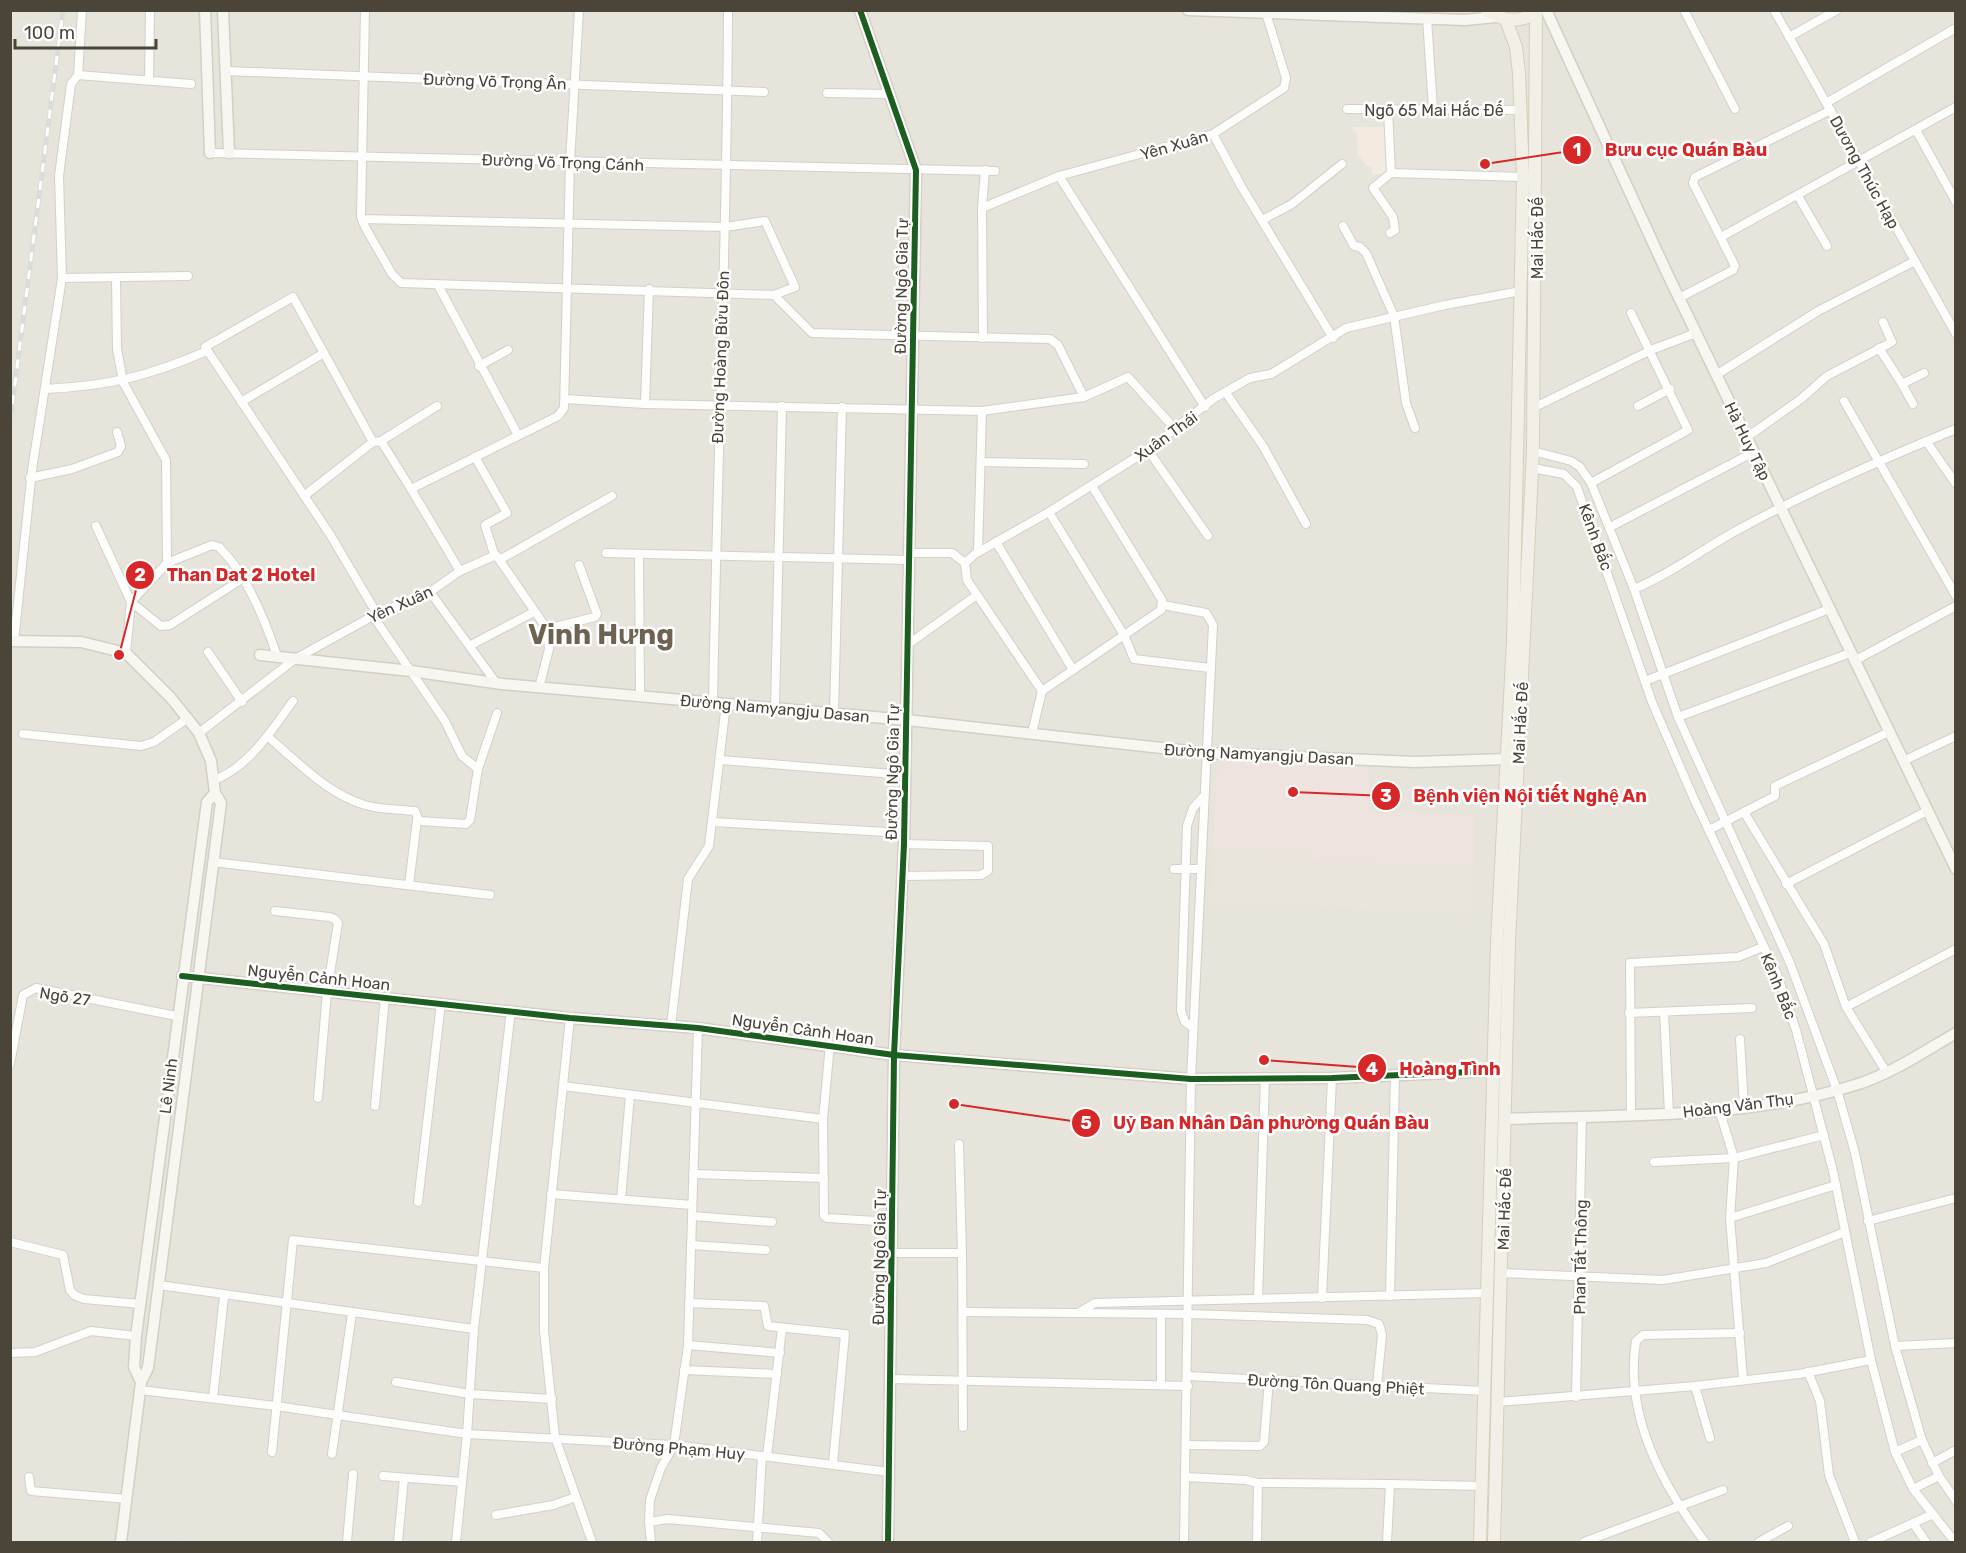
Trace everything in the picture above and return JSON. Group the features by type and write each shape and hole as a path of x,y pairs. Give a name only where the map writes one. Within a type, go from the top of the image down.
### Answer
{"main road":[{"path":"1496,16 1527,18 1540,11"},
{"name":"Mai Hắc Đế","path":"1494,1542 1506,1119 1503,942 1507,759 1533,451 1540,11"},
{"name":"Mai Hắc Đế","path":"1480,1542 1493,1071 1503,942 1517,654 1523,177 1516,47 1496,16"},
{"path":"1490,1217 1503,1217"}],"street":[{"path":"12,641 30,478 62,278 58,176 71,84 78,75 82,10"},
{"path":"148,80 150,10"},
{"path":"205,10 210,153"},
{"path":"223,10 229,153"},
{"path":"362,219 724,227 765,221 795,287 774,295 569,287 408,284 396,279 362,219 365,10"},
{"path":"411,489 558,416 564,408 569,287 570,162 579,10"},
{"name":"Đường Hoàng Bửu Đôn","path":"713,703 718,405 727,166 728,10"},
{"name":"Đường Ngô Gia Tự","path":"860,10 915,170 907,720 903,876 894,1055 888,1542"},
{"path":"1188,10 1465,20 1496,16"},
{"path":"1684,10 1735,109"},
{"name":"Dương Thúc Hạp","path":"1774,10 1956,334"},
{"path":"1789,37 1837,10"},
{"name":"Hà Huy Tập","path":"1540,11 1954,865"},
{"name":"Yên Xuân","path":"982,208 1059,176 1213,134 1284,88 1286,83 1266,13"},
{"path":"1427,18 1433,109"},
{"path":"1679,298 1733,270 1735,262 1693,183 1695,177 1828,106 1956,28"},
{"name":"Đường Võ Trọng Ân","path":"226,71 764,92"},
{"path":"78,75 191,84"},
{"path":"827,93 888,94"},
{"path":"1721,237 1956,107"},
{"name":"Ngõ 65 Mai Hắc Đế","path":"1347,109 1521,111"},
{"path":"1388,110 1391,173"},
{"path":"1916,130 1956,202"},
{"path":"1213,134 1333,338"},
{"name":"Đường Võ Trọng Cánh","path":"210,153 994,171"},
{"path":"1262,220 1292,204 1342,164"},
{"path":"983,338 982,208 985,170"},
{"path":"1390,233 1395,230 1393,217 1373,188 1391,173 1523,177"},
{"path":"1059,176 1205,407"},
{"path":"1798,196 1827,246"},
{"path":"1343,226 1354,246 1360,247 1366,253 1394,316 1406,403 1415,428"},
{"path":"1716,375 1818,311 1915,261"},
{"path":"62,278 116,279 188,276"},
{"path":"116,279 117,349 123,382 166,460 167,563"},
{"path":"438,285 479,366 518,435"},
{"path":"645,404 649,290"},
{"name":"Xuân Thái","path":"964,563 978,552 1049,512 1148,450 1213,399 1250,378 1271,374 1346,328 1394,316 1521,291"},
{"path":"774,295 812,333 1054,340 1084,398"},
{"path":"460,571 411,489 377,442 293,297 205,347 304,496 375,615 445,721 462,756 478,769"},
{"path":"1591,483 1689,429 1631,314"},
{"path":"1747,437 1802,399 1827,376 1892,342 1883,322"},
{"path":"1533,408 1651,350 1696,333"},
{"path":"1879,348 1913,404"},
{"path":"479,366 508,350"},
{"path":"45,388 123,382 169,367 207,351"},
{"path":"242,402 324,353"},
{"path":"1902,384 1924,374"},
{"path":"565,399 645,404 982,411 1084,398 1121,379 1131,378 1176,430"},
{"path":"1638,406 1670,389"},
{"path":"1226,393 1263,446 1306,524"},
{"path":"1844,401 1956,596"},
{"path":"304,496 377,442 437,406"},
{"path":"776,707 777,557 782,406"},
{"path":"834,713 842,407"},
{"path":"978,552 982,411"},
{"path":"1634,589 1675,570 1735,531 1781,508 1879,461 1956,429"},
{"path":"30,478 72,469 118,452 121,446 117,432"},
{"path":"1926,441 1956,484"},
{"path":"1148,450 1208,536"},
{"path":"1532,468 1570,478 1580,467 1562,458 1533,451"},
{"path":"1610,526 1754,452"},
{"path":"475,457 507,513 485,525 494,554 501,559 547,629 549,649 540,688"},
{"path":"981,462 1084,464"},
{"name":"Kênh Bắc","path":"1580,467 1591,483 1610,526 1678,717 1790,963 1837,1090 1855,1153 1895,1346 1922,1440 1939,1476 1956,1501"},
{"name":"Kênh Bắc","path":"1570,478 1577,487 1587,509 1652,702 1777,974 1815,1096 1836,1185 1871,1360 1895,1452 1913,1489 1931,1515 1955,1542"},
{"path":"1092,486 1163,605 1206,613 1213,625 1191,1079 1184,1542"},
{"path":"501,559 612,496"},
{"path":"1049,512 1124,635 1134,659 1210,669"},
{"path":"96,526 132,602 158,624 167,626 242,579"},
{"path":"996,542 1073,670"},
{"path":"126,653 132,602 167,563 216,545 226,555 242,579 267,626 277,656"},
{"path":"606,553 837,559 910,557 952,553 964,563 967,580 1042,691"},
{"name":"Yên Xuân","path":"200,733 295,659 375,615 430,592 460,571 494,554"},
{"path":"639,554 640,696"},
{"path":"547,629 595,617 597,614 579,565"},
{"path":"430,592 471,645 497,684"},
{"path":"907,645 977,595"},
{"path":"1032,733 1042,691 1161,609 1163,605"},
{"path":"1678,717 1852,657 1956,606"},
{"path":"1645,681 1829,609"},
{"path":"471,645 534,612"},
{"name":"Lê Ninh","path":"12,641 81,642 126,653 151,676 200,733 211,761 215,793 221,803 175,1177 148,1368 140,1386 121,1542"},
{"path":"208,652 242,702"},
{"name":"Đường Namyangju Dasan","path":"260,655 411,671 497,684 776,707 1206,753 1415,762 1507,759"},
{"path":"214,780 232,773 267,736 294,701"},
{"path":"671,1026 688,879 690,872 706,854 713,822 726,704"},
{"path":"417,820 469,822 478,769 497,713"},
{"path":"23,734 141,746 154,742 188,718"},
{"path":"1709,830 1774,796 1775,786 1889,732"},
{"path":"267,736 326,786 351,800 374,807 416,811 417,820 409,885"},
{"path":"1903,761 1956,736"},
{"path":"721,760 905,774"},
{"name":"Lê Ninh","path":"140,1386 134,1366 136,1336 176,1017 207,802 215,793"},
{"path":"1193,1027 1185,1022 1181,1011 1187,826 1193,808 1203,797"},
{"path":"1786,884 1927,811"},
{"path":"1744,812 1824,944 1846,1007 1887,1073"},
{"path":"713,822 988,846 988,871 981,875 903,876"},
{"path":"213,862 490,895"},
{"path":"1174,869 1200,869"},
{"path":"275,911 329,917 337,921 327,993 318,1098"},
{"path":"1631,1115 1629,966 1631,962 1738,957 1763,947"},
{"path":"1846,1007 1956,949"},
{"name":"Nguyễn Cảnh Hoan","path":"182,976 570,1018 698,1028 830,1044 894,1055 1191,1079 1332,1078 1493,1071"},
{"name":"Ngõ 27","path":"10,1064 23,995 36,988 176,1017"},
{"path":"375,1106 385,997"},
{"path":"418,1202 441,1003"},
{"path":"1629,1013 1752,1008"},
{"path":"456,1542 467,1434 474,1329 511,1010"},
{"path":"1664,1012 1669,1113"},
{"path":"570,1018 544,1268 544,1331 555,1437 592,1542"},
{"path":"651,1542 650,1500 661,1468 674,1445 688,1345 698,1028"},
{"name":"Hoàng Văn Thụ","path":"1506,1119 1669,1113 1744,1107 1815,1096 1887,1073 1955,1034"},
{"path":"1740,1039 1744,1107"},
{"path":"830,1044 823,1119 825,1218 893,1222"},
{"path":"1390,1296 1395,1076"},
{"path":"1258,1299 1265,1077"},
{"path":"1322,1298 1332,1078"},
{"path":"562,1086 823,1119"},
{"path":"621,1199 630,1095"},
{"path":"1719,1109 1734,1158 1730,1218 1743,1379"},
{"name":"Phan Tất Thông","path":"1576,1397 1582,1116"},
{"path":"1654,1162 1734,1158 1824,1135"},
{"path":"959,1144 963,1427"},
{"path":"157,1174 175,1177"},
{"path":"693,1174 824,1178"},
{"path":"1730,1218 1836,1185"},
{"path":"551,1194 692,1204"},
{"path":"1868,1221 1956,1198"},
{"path":"692,1216 772,1222"},
{"path":"1502,1273 1663,1280 1767,1263 1845,1232"},
{"path":"272,1452 293,1240 544,1268"},
{"path":"10,1242 63,1255 70,1290 78,1298 140,1304"},
{"path":"691,1245 766,1250"},
{"path":"893,1252 962,1253"},
{"path":"159,1286 474,1329"},
{"path":"1077,1314 1095,1303 1488,1293"},
{"path":"213,1398 224,1296"},
{"path":"689,1303 764,1306 766,1325 843,1333 845,1336 833,1463"},
{"path":"963,1312 1189,1314 1373,1322 1379,1324 1382,1335 1377,1386"},
{"path":"332,1454 352,1313"},
{"path":"1161,1314 1161,1385"},
{"path":"757,1542 764,1456 782,1328"},
{"path":"10,1353 40,1351 71,1336 91,1331 136,1336"},
{"path":"1705,1542 1655,1467 1635,1391 1634,1349 1638,1336 1740,1334"},
{"path":"1895,1346 1956,1343"},
{"path":"688,1345 780,1353"},
{"path":"1498,1402 1695,1386 1808,1372 1871,1360"},
{"path":"684,1370 777,1374"},
{"path":"1808,1372 1820,1401 1829,1475 1855,1542"},
{"name":"Đường Tôn Quang Phiệt","path":"1188,1376 1485,1391"},
{"path":"891,1379 1188,1386"},
{"path":"1186,1445 1260,1446 1264,1442 1269,1380"},
{"path":"396,1382 470,1394 552,1399"},
{"name":"Đường Phạm Huy","path":"140,1386 467,1434 674,1445 833,1463 889,1472"},
{"path":"1695,1386 1710,1438"},
{"path":"1895,1452 1922,1440"},
{"path":"1932,1463 1956,1450"},
{"path":"347,1542 353,1474"},
{"path":"382,1476 462,1482"},
{"path":"1913,1489 1939,1476"},
{"path":"29,1477 31,1491 127,1499"},
{"path":"1185,1477 1246,1480 1258,1483 1482,1486"},
{"path":"398,1542 404,1478"},
{"path":"1257,1542 1258,1483"},
{"path":"1387,1542 1390,1484"},
{"path":"1584,1542 1723,1490"},
{"path":"496,1515 553,1505 576,1497"},
{"path":"1871,1542 1931,1515"},
{"path":"649,1522 668,1519 758,1526 819,1533 828,1542"},
{"path":"1913,1523 1926,1542"},
{"path":"1759,1542 1788,1526"}],"shaded area":[{"path":"11,11 1955,11 1955,1542 11,1542"},
{"path":"1353,127 1387,127 1387,173 1372,175 1372,166 1367,166 1358,155 1357,132"},
{"path":"1224,760 1369,764 1370,813 1474,815 1474,865 1310,861 1310,851 1213,849 1217,771"},
{"path":"1213,849 1310,851 1311,861 1474,865 1473,913 1211,903"},
{"path":"132,1533 149,1533 200,1540 200,1542 131,1542"}],"railway":[{"path":"10,422 63,10"}],"cycle path":[{"path":"860,10 916,170 904,844 894,1055 888,1542"},
{"path":"182,976 570,1018 698,1028 894,1055 1191,1079 1332,1078 1493,1071"}],"place":[{"name":"Bưu cục Quán Bàu","path":"1485,164"},
{"name":"Than Dat 2 Hotel","path":"119,655"},
{"name":"Bệnh viện Nội tiết Nghệ An","path":"1293,792"},
{"name":"Hoàng Tình","path":"1264,1060"},
{"name":"Uỷ Ban Nhân Dân phường Quán Bàu","path":"954,1104"}],"district":[{"name":"Vinh Hưng","path":"601,634"}]}
